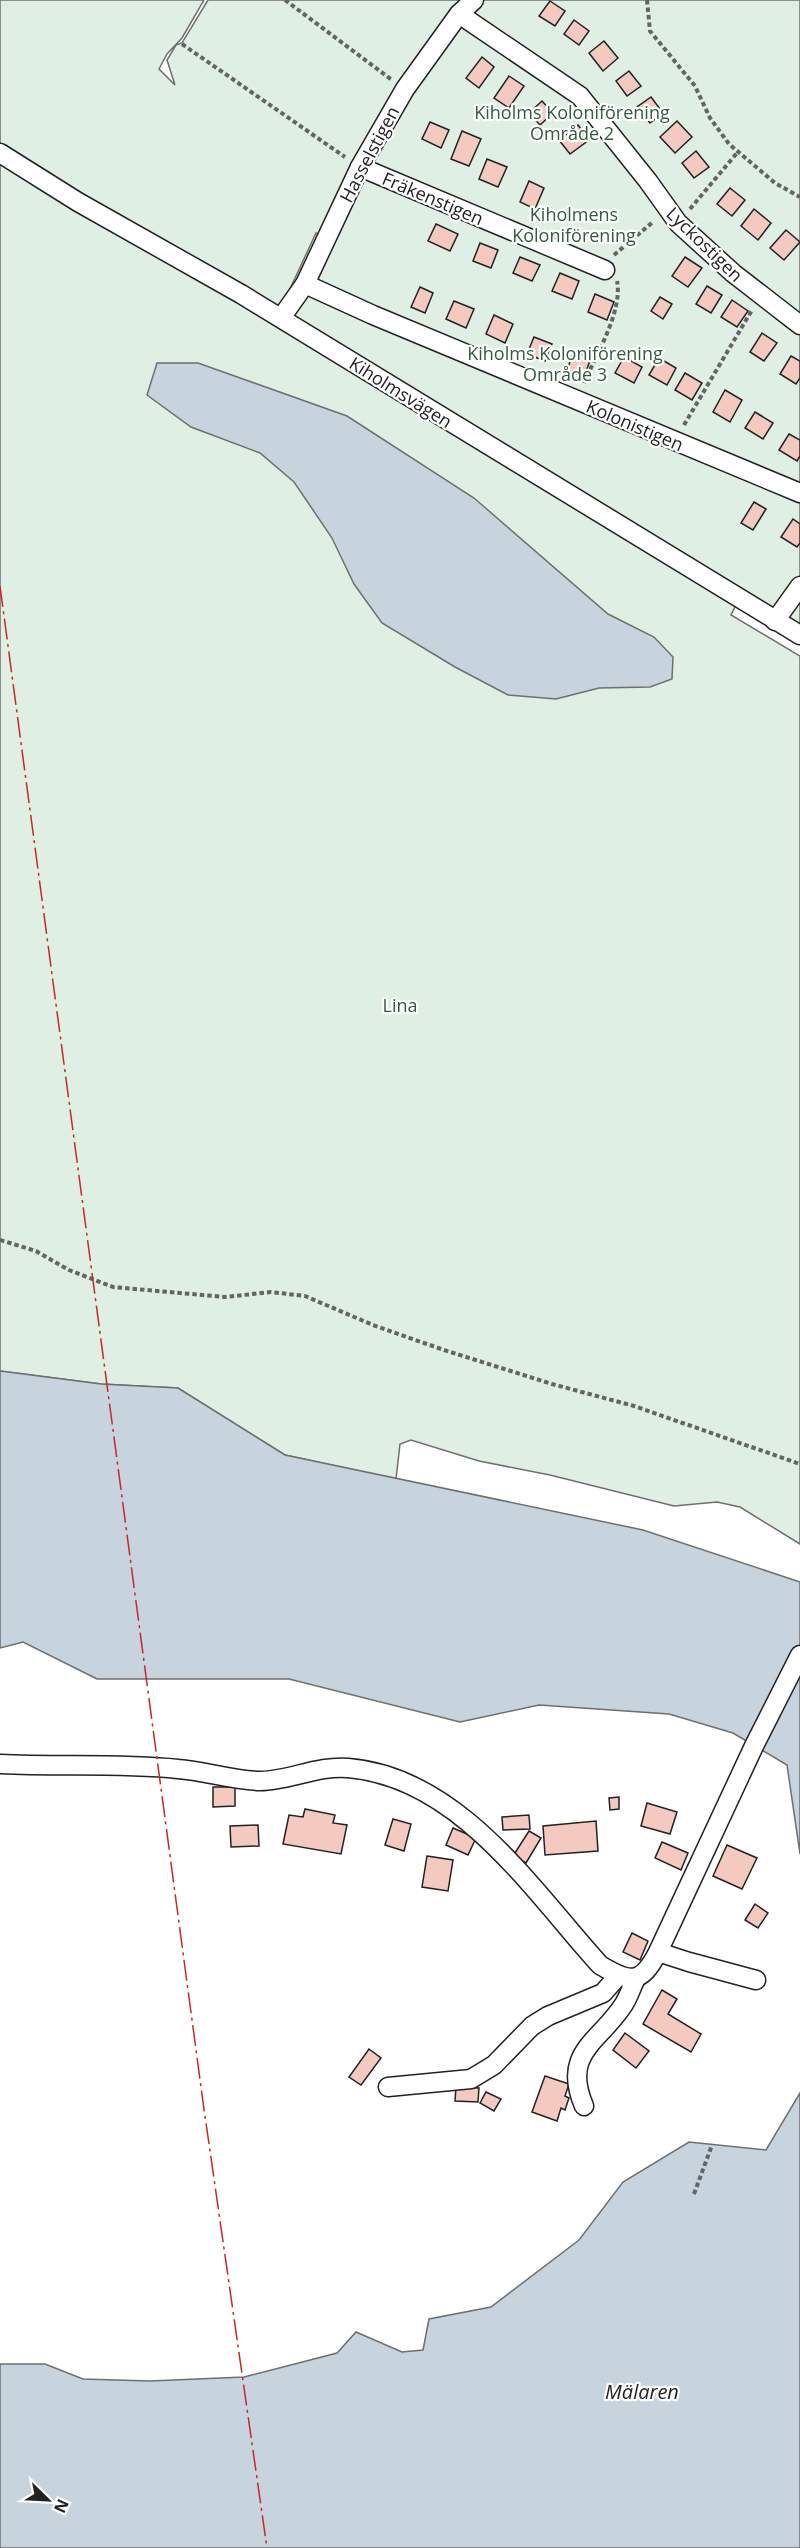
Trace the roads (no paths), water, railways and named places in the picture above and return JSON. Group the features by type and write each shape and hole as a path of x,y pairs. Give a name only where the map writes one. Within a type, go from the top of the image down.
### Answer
{"street":[{"name":"Hasselstigen","path":"281,318 305,284 360,167 405,89 459,14 474,0"},
{"name":"Lyckostigen","path":"459,14 580,96 673,216 760,295 800,325"},
{"name":"Kiholmsvägen","path":"0,153 78,202 281,318 800,635"},
{"name":"Fräkenstigen","path":"360,167 605,270"},
{"name":"Kolonistigen","path":"305,284 373,315 800,494"},
{"path":"775,621 800,586"},
{"path":"388,2086 471,2079 494,2066 531,2026 548,2016 603,1993 627,1977 648,1971 754,1746 800,1655"},
{"path":"0,1764 158,1767 260,1781 313,1770 347,1767 387,1775 452,1809 484,1835 514,1865 600,1965 627,1977"},
{"path":"658,1952 756,1980"},
{"path":"584,2106 576,2088 580,2062 587,2045 624,2005 627,1977"}],"water":[{"path":"157,363 198,363 347,416 474,498 608,614 654,637 673,657 672,679 650,687 599,688 556,699 508,695 455,667 382,623 354,584 332,538 294,482 260,453 191,427 147,395"},
{"path":"0,1371 101,1384 178,1388 285,1455 643,1530 800,1582 800,1854 787,1765 733,1733 669,1714 539,1705 460,1722 289,1679 97,1679 23,1642 0,1648"},
{"name":"Mälaren","path":"800,2093 800,2548 0,2548 0,2364 45,2364 83,2379 150,2381 244,2377 337,2353 356,2332 402,2352 423,2350 429,2319 491,2307 579,2240 623,2182 689,2142 766,2150"}],"park label":[{"name":"Kiholms Koloniförening Område 2","path":"572,122"},
{"name":"Kiholmens Koloniförening","path":"574,224"},
{"name":"Kiholms Koloniförening Område 3","path":"565,364"},
{"name":"Lina","path":"400,1005"}]}
